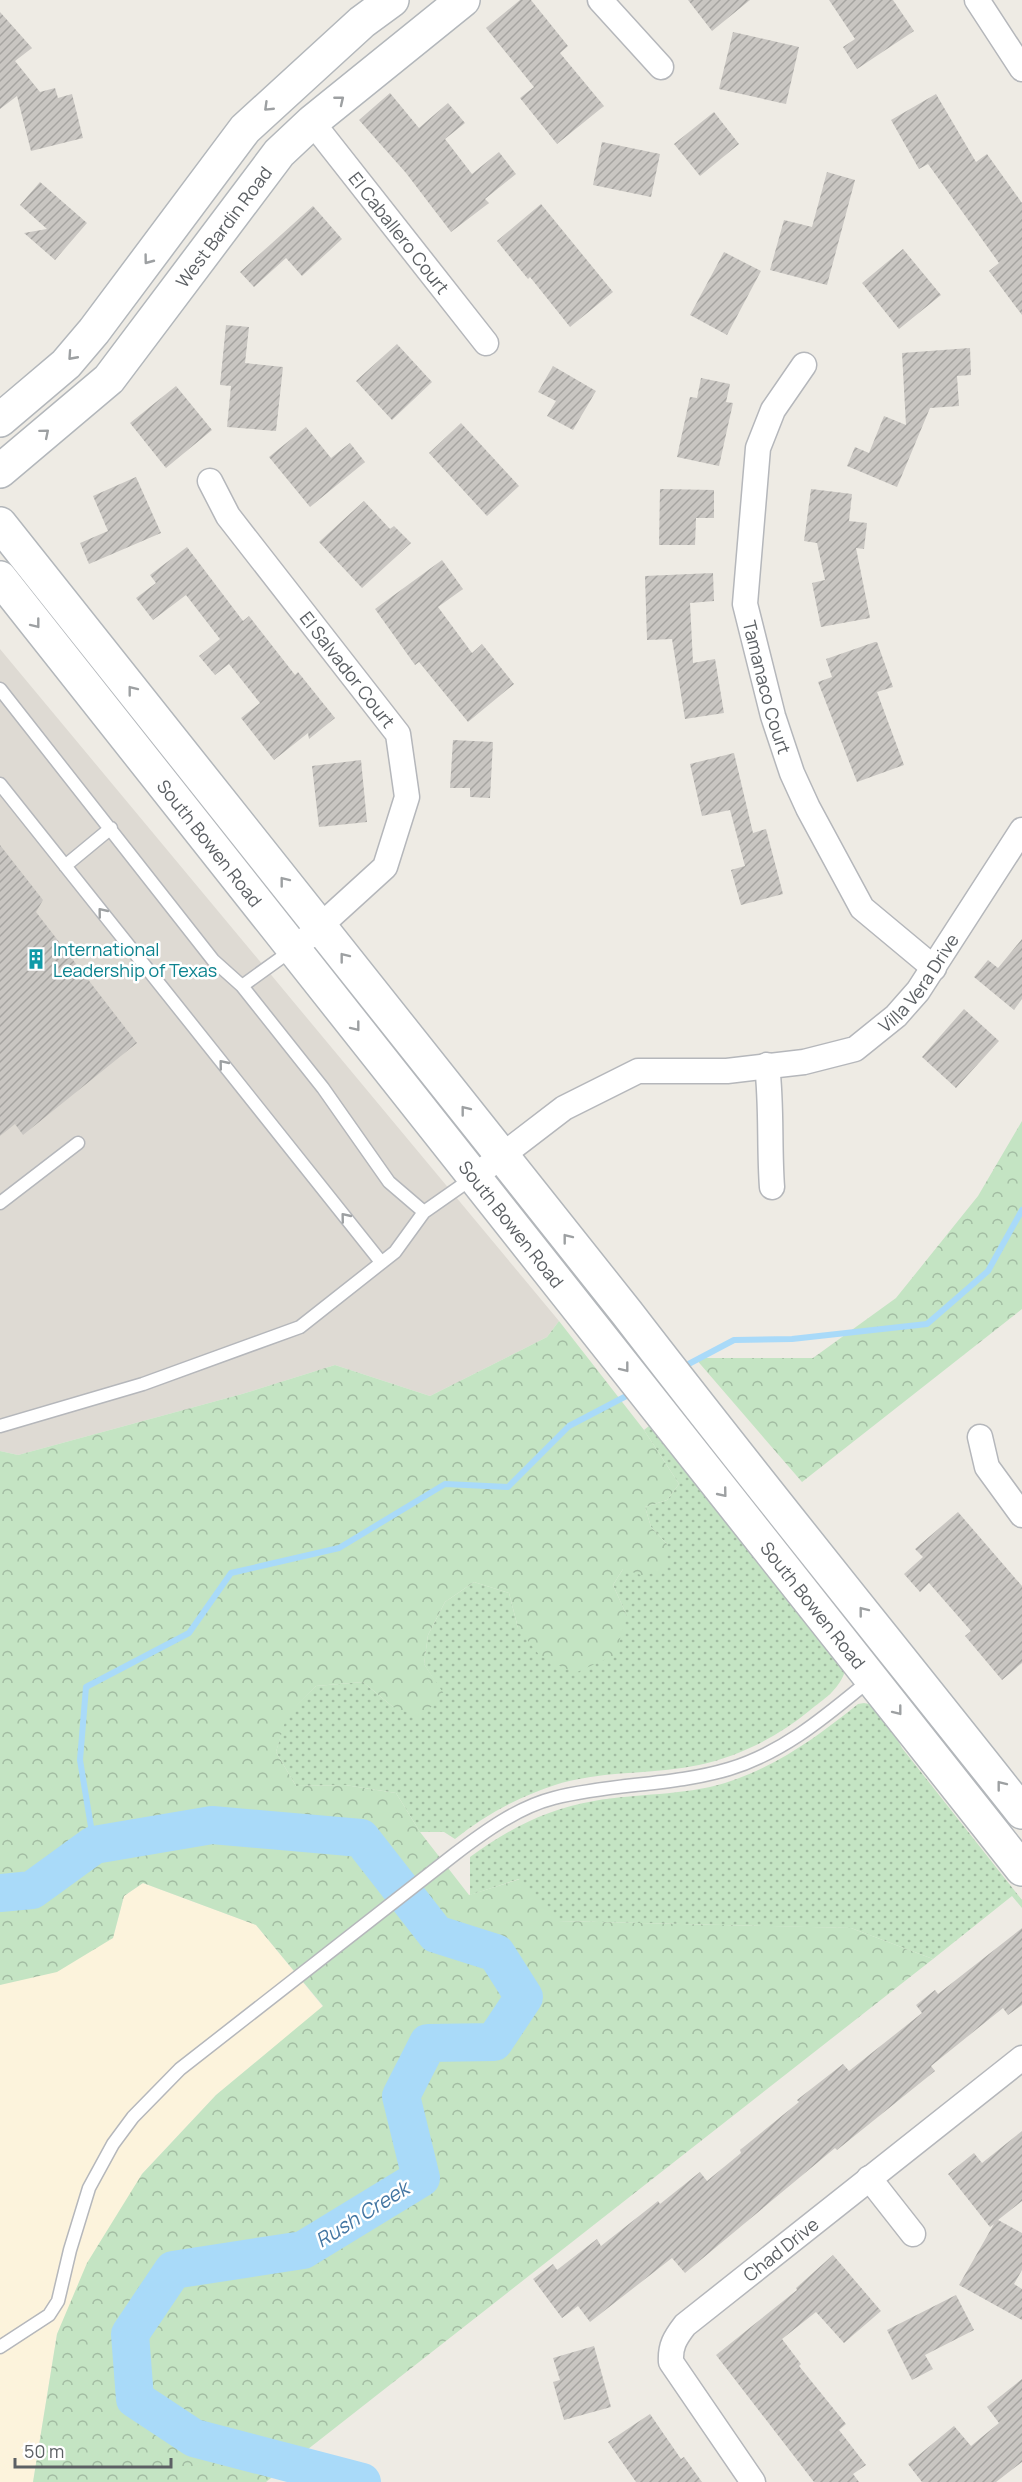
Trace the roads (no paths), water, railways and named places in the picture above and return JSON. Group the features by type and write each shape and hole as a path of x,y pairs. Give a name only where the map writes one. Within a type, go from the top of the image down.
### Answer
{"main road":[{"path":"0,420 66,363 103,321 245,129 354,30 392,0"},
{"name":"West Bardin Road","path":"0,471 109,379 279,153 312,123 463,0"},
{"path":"0,402 47,380"},
{"name":"South Bowen Road","path":"0,524 627,1313 714,1427 886,1667 1022,1869"},
{"name":"South Bowen Road","path":"3,583 687,1447 886,1667 1022,1812"}],"street":[{"path":"600,0 661,67"},
{"path":"977,0 1022,69"},
{"name":"El Caballero Court","path":"312,123 486,343"},
{"name":"Tamanaco Court","path":"804,365 773,410 758,448 745,604 773,716 792,773 808,808 862,908 934,968"},
{"name":"El Salvador Court","path":"210,481 228,516 398,734 407,797 385,867 294,949"},
{"name":"Villa Vera Drive","path":"474,1177 564,1108 638,1071 727,1071 804,1062 855,1049 896,1016 918,991 1022,830"},
{"path":"767,1065 770,1091 769,1149 772,1187"},
{"path":"980,1437 987,1467 1022,1515"},
{"name":"Chad Drive","path":"753,2482 671,2362 670,2349 685,2325 1022,2058"},
{"path":"869,2178 913,2234"}],"lane":[{"path":"0,689 213,960 242,986 323,1088 389,1182 424,1212"},
{"path":"0,784 381,1262"},
{"path":"66,866 111,828"},
{"path":"242,986 294,949"},
{"path":"0,1203 78,1143"},
{"path":"0,1426 143,1384 300,1327 394,1252 424,1212 474,1177"},
{"path":"0,2347 6,2338 49,2315 58,2301 70,2250 89,2188 113,2144 133,2117 180,2070 455,1854 495,1824 552,1798 613,1786 687,1778 730,1769 776,1750 807,1730 886,1667"}],"waterway":[{"path":"681,1368 734,1340 792,1339 927,1324 988,1271 1022,1210"},
{"path":"94,1845 80,1760 86,1687 189,1633 231,1573 339,1548 445,1484 508,1487 569,1426 632,1393"},
{"name":"Rush Creek","path":"0,1893 32,1890 94,1845 212,1825 361,1838 436,1934 496,1953 524,1997 494,2042 428,2043 401,2096 421,2178 303,2250 173,2270 130,2334 135,2399 194,2438 362,2482"}],"place":[{"name":"International Leadership of Texas","path":"36,959"}]}
